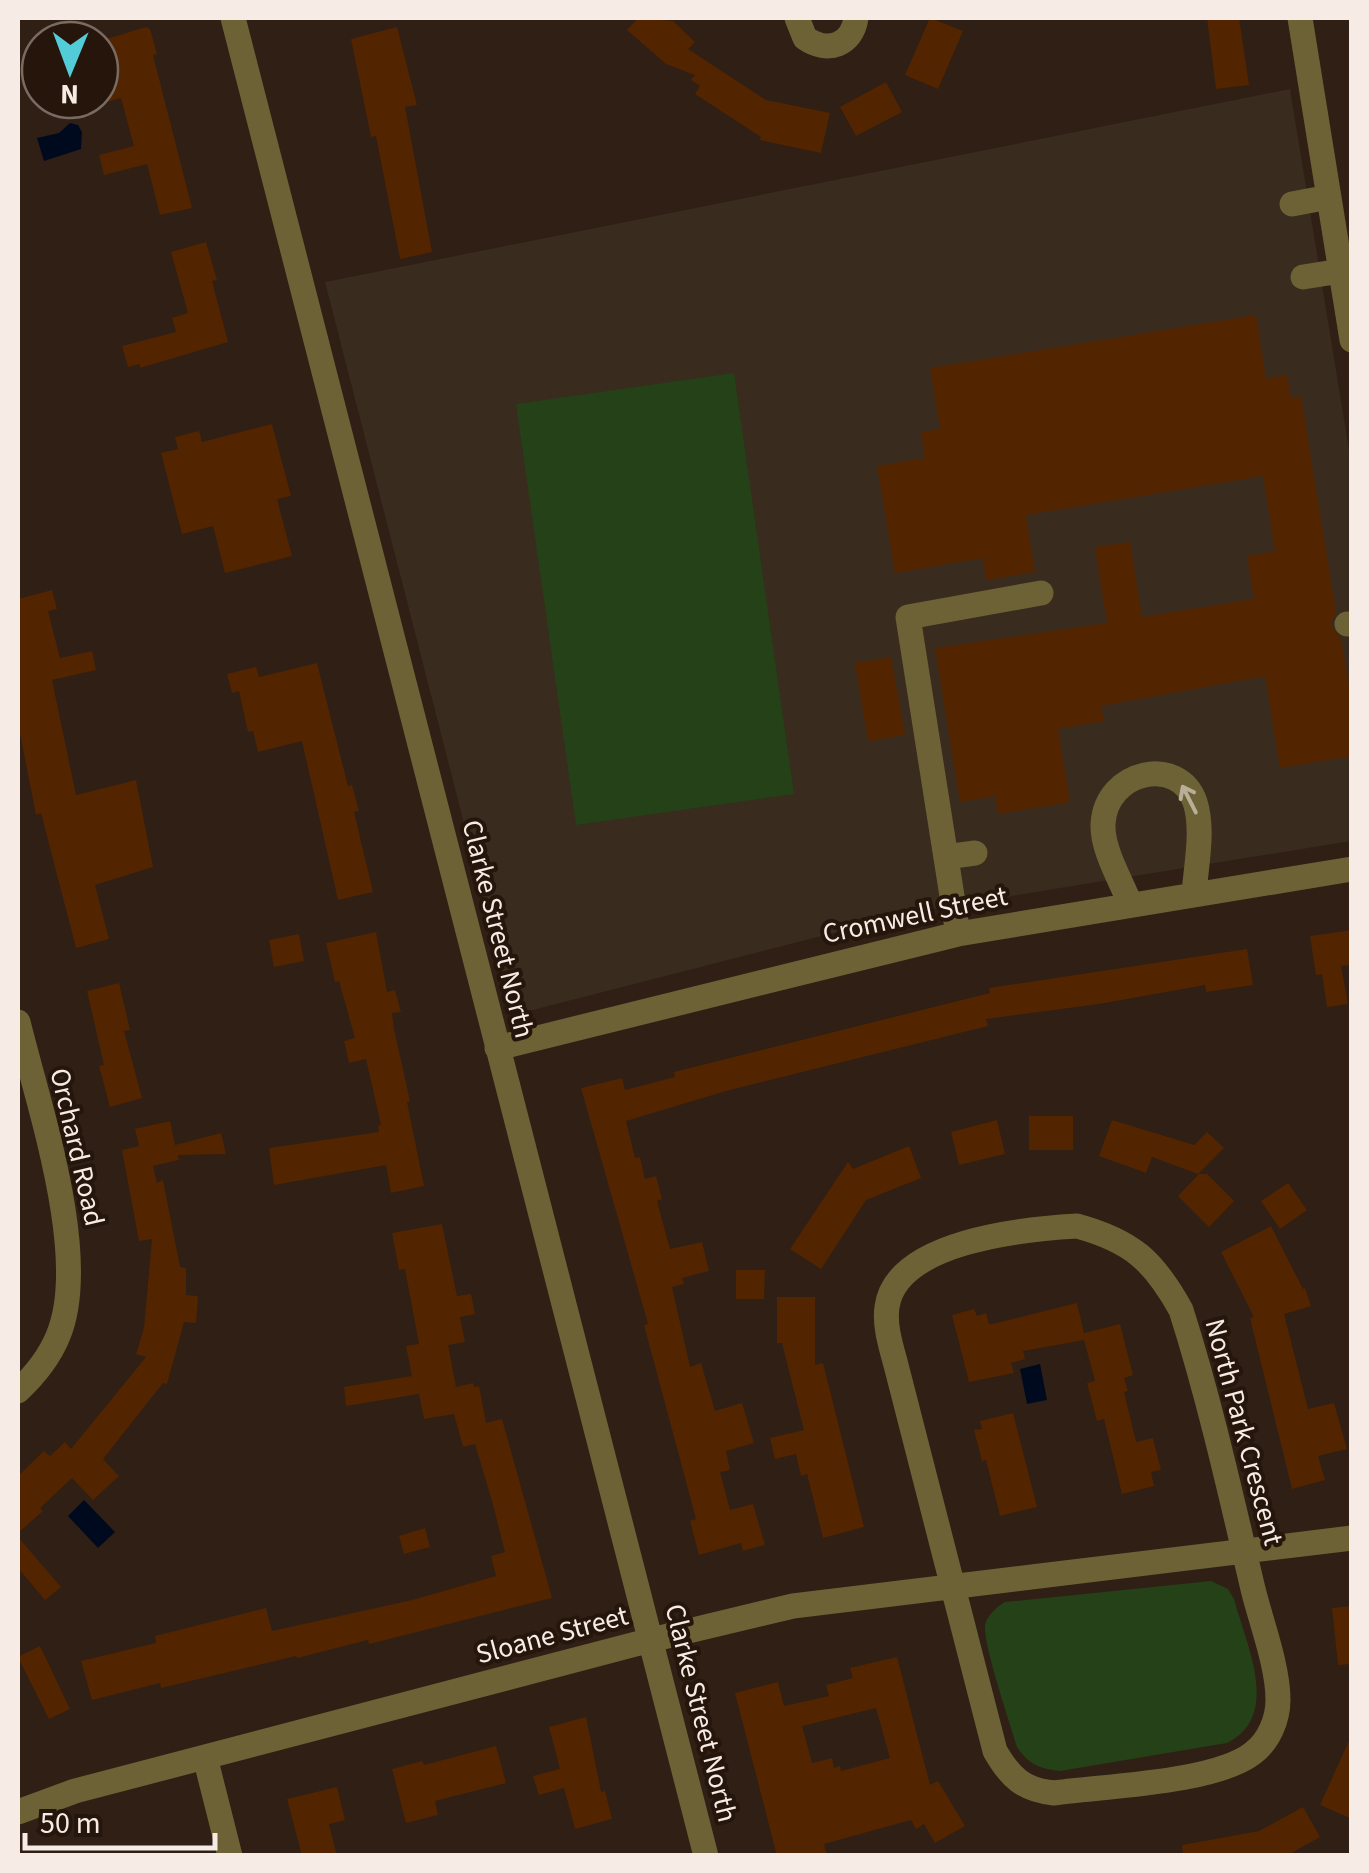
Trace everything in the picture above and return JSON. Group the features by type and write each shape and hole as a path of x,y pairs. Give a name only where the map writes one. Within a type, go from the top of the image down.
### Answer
{"street":[{"name":"Clarke Street North","path":"233,18 706,1856"},
{"path":"797,18 806,38 823,47 842,43 852,32 856,18"},
{"path":"1300,18 1352,340"},
{"path":"1292,204 1329,197"},
{"path":"1303,277 1341,271"},
{"path":"958,934 908,618 1041,593"},
{"path":"1130,904 1103,828 1105,811 1115,792 1123,782 1136,776 1164,776 1181,784 1194,798 1199,825 1194,894"},
{"path":"946,857 975,853"},
{"name":"Cromwell Street","path":"498,1048 958,934 1352,870"},
{"name":"Orchard Road","path":"18,1022 64,1210 69,1264 65,1316 58,1336 44,1362 18,1391"},
{"name":"North Park Crescent","path":"1077,1226 1097,1232 1139,1254 1162,1275 1181,1310 1244,1550 1278,1694 1271,1732 1253,1753 1219,1770 1085,1789 1037,1791 1018,1783 995,1751 977,1692 888,1332 887,1305 902,1274 936,1252 1049,1227 1077,1226"},
{"name":"Sloane Street","path":"18,1811 75,1791 651,1640 828,1600 1352,1538"},
{"path":"205,1757 230,1856"}],"shaded area":[{"path":"1290,89 1351,462 1351,841 919,911 529,1011 514,1004 508,995 325,282"}],"green space":[{"path":"734,373 794,794 576,825 516,404"},
{"path":"1211,1581 1228,1589 1234,1599 1252,1657 1257,1697 1244,1731 1227,1743 1060,1771 1041,1767 1026,1758 1017,1747 988,1649 985,1625 993,1612 1005,1602"}],"water":[{"path":"70,123 78,125 82,132 81,149 44,161 37,138 59,133"},
{"path":"1040,1364 1047,1400 1027,1404 1020,1369"},
{"path":"84,1500 115,1532 98,1548 68,1516"}],"building":[{"path":"638,18 673,21 695,42 688,49 766,100 830,113 821,153 760,140 761,137 695,94 700,86 691,80 695,75 666,64 627,30"},
{"path":"930,18 963,31 938,89 905,75"},
{"path":"1207,18 1239,18 1249,85 1216,89"},
{"path":"397,27 417,105 405,107 432,252 400,259 376,136 371,137 351,39"},
{"path":"150,29 157,54 153,55 192,208 160,215 147,164 104,175 99,155 134,146 120,98 120,35"},
{"path":"886,82 902,112 856,136 840,107"},
{"path":"206,242 228,342 140,368 140,364 128,367 122,346 176,332 172,318 188,313 171,252"},
{"path":"1256,315 1266,379 1287,375 1291,398 1301,396 1336,612 1331,625 1341,639 1352,703 1352,756 1280,768 1265,676 1101,706 1104,721 1058,729 1070,802 998,814 995,796 960,802 935,648 1107,623 1095,547 1130,542 1142,617 1254,599 1247,556 1275,551 1263,476 1026,515 1035,572 986,580 983,558 895,573 877,466 925,458 921,432 940,429 930,368"},
{"path":"272,424 291,496 277,499 292,556 225,573 213,526 182,534 161,453 178,449 175,437 199,431 202,442"},
{"path":"52,590 57,609 48,611 60,658 92,651 96,670 52,680 76,795 136,780 153,867 95,885 109,939 76,948 41,813 36,815 18,723 18,599"},
{"path":"891,657 905,735 868,741 855,663"},
{"path":"317,663 348,786 352,785 359,811 354,812 373,892 338,900 302,741 258,752 253,731 248,732 239,691 232,693 227,674 256,667 259,677"},
{"path":"1352,930 1352,965 1341,966 1348,1004 1327,1007 1322,974 1316,975 1310,936"},
{"path":"376,932 387,992 395,990 401,1012 392,1013 394,1029 424,1186 391,1193 386,1165 274,1185 269,1148 379,1132 381,1125 366,1059 349,1063 344,1041 355,1038 326,943"},
{"path":"299,934 304,961 274,967 269,940"},
{"path":"1247,949 1253,985 1206,992 1205,985 986,1019 988,1026 726,1091 626,1121 645,1179 656,1176 662,1199 657,1201 670,1249 702,1242 709,1271 682,1278 684,1284 672,1287 690,1367 701,1363 715,1411 742,1403 754,1443 726,1451 730,1470 720,1472 730,1510 753,1504 765,1545 743,1551 741,1543 699,1555 690,1521 696,1519 644,1325 648,1324 581,1088 622,1078 625,1090 675,1077 674,1072 990,993 989,988"},
{"path":"119,983 130,1030 124,1031 142,1098 110,1107 87,991"},
{"path":"1029,1116 1073,1116 1073,1150 1029,1150"},
{"path":"997,1120 1005,1154 959,1165 951,1132"},
{"path":"1112,1120 1194,1145 1207,1132 1224,1148 1198,1174 1152,1157 1146,1173 1099,1156"},
{"path":"170,1121 175,1145 221,1133 226,1154 178,1155 179,1160 153,1166 157,1183 163,1180 180,1267 186,1268 186,1295 198,1296 196,1323 184,1322 167,1384 163,1383 103,1459 119,1476 93,1500 72,1478 18,1533 18,1476 44,1451 50,1456 65,1442 71,1449 146,1357 136,1354 144,1328 152,1239 139,1241 122,1150 139,1146 135,1129"},
{"path":"909,1146 921,1178 866,1200 821,1269 790,1249 848,1162 853,1169"},
{"path":"1199,1174 1207,1174 1234,1201 1209,1227 1178,1196"},
{"path":"1288,1183 1307,1210 1280,1229 1261,1201"},
{"path":"442,1224 457,1296 471,1294 475,1314 460,1317 465,1342 448,1345 456,1387 473,1383 474,1387 479,1386 486,1423 502,1419 552,1598 369,1644 368,1640 92,1700 81,1661 156,1643 155,1636 266,1608 272,1631 412,1600 496,1576 491,1556 505,1552 492,1501 475,1444 463,1447 454,1414 424,1419 419,1394 346,1406 344,1387 412,1376 406,1346 419,1344 405,1269 399,1270 392,1233"},
{"path":"1271,1226 1311,1306 1284,1314 1308,1409 1334,1403 1347,1449 1318,1456 1325,1480 1292,1489 1250,1318 1254,1317 1221,1252"},
{"path":"736,1270 765,1270 764,1299 736,1299"},
{"path":"777,1297 815,1297 815,1365 823,1363 864,1527 823,1538 807,1474 801,1476 796,1454 775,1459 770,1438 804,1430 782,1343 777,1343"},
{"path":"1077,1303 1084,1333 1120,1324 1133,1375 1124,1378 1128,1391 1124,1392 1136,1442 1153,1438 1161,1470 1151,1472 1154,1486 1122,1494 1104,1419 1097,1421 1087,1383 1095,1381 1084,1340 1023,1351 1025,1359 1011,1363 1014,1373 969,1382 952,1315 974,1309 977,1316 986,1313 989,1324 993,1324"},
{"path":"1013,1413 1037,1507 1000,1516 974,1430 982,1429 980,1421"},
{"path":"425,1528 430,1547 404,1554 399,1536"},
{"path":"18,1537 61,1587 45,1600 18,1568"},
{"path":"1352,1606 1352,1664 1338,1665 1332,1608"},
{"path":"40,1646 70,1709 49,1719 18,1657"},
{"path":"897,1657 930,1785 938,1781 965,1826 935,1843 924,1824 916,1829 911,1820 824,1844 827,1856 777,1856 735,1693 778,1682 784,1706 829,1696 826,1685 853,1678 850,1668","holes":["876,1708 890,1758 841,1771 840,1766 834,1768 832,1758 812,1763 802,1726"]},
{"path":"586,1717 601,1792 605,1791 612,1819 575,1829 564,1788 539,1795 533,1776 560,1769 549,1727"},
{"path":"1352,1734 1352,1819 1320,1805"},
{"path":"496,1746 506,1783 435,1801 438,1815 406,1823 392,1769 422,1761 424,1765"},
{"path":"337,1787 345,1820 329,1824 337,1856 302,1856 287,1799"},
{"path":"1303,1807 1320,1837 1286,1856 1183,1856 1182,1845 1259,1831"}]}
